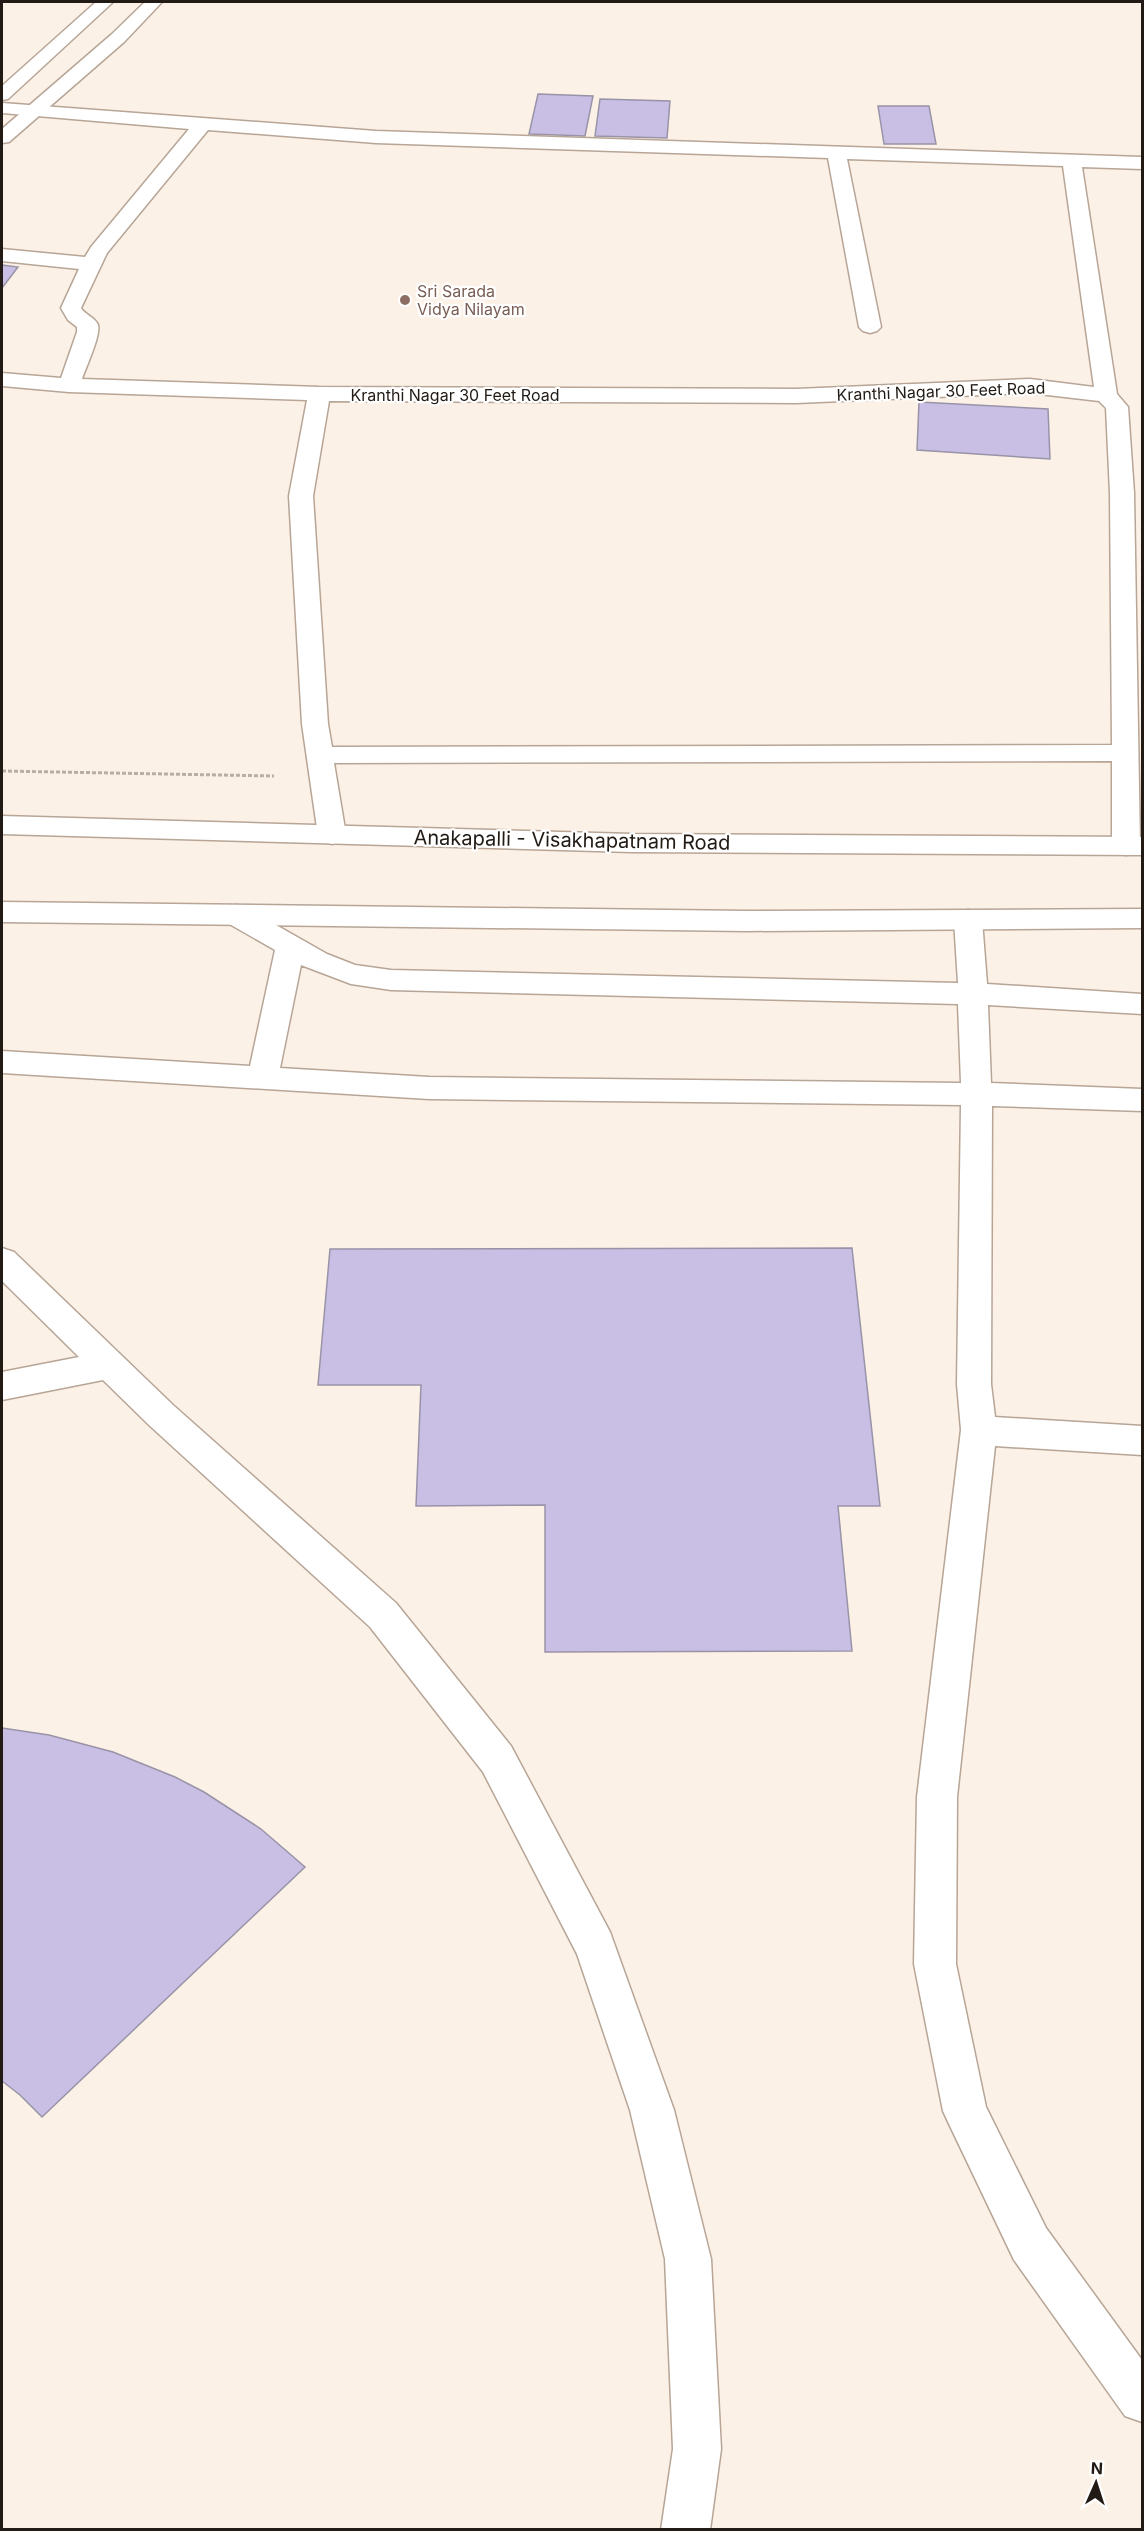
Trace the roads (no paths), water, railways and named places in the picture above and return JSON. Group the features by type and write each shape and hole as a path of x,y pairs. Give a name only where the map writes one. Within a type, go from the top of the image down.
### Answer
{"street":[{"path":"2,95 105,2"},
{"path":"2,138 118,38 154,2"},
{"path":"2,108 376,137 1143,163"},
{"path":"69,385 88,332 87,324 75,316 71,308 92,264 104,243 204,123"},
{"path":"836,152 870,327"},
{"path":"1072,161 1106,395 1117,407 1122,493 1124,753 1134,846"},
{"path":"2,255 92,264"},
{"name":"Kranthi Nagar 30 Feet Road","path":"2,380 69,385 319,394 796,396 1030,386 1106,395"},
{"path":"319,394 301,496 315,724 332,835"},
{"path":"322,766 1124,753"},
{"name":"Anakapalli - Visakhapatnam Road","path":"2,825 632,843 1134,846"},
{"path":"2,912 747,921 1143,919"},
{"path":"236,915 317,961 351,974 391,980 974,994 1143,1004"},
{"path":"968,920 978,1094 974,1384 979,1430 937,1797 935,1964 965,2111 1030,2244 1143,2399"},
{"path":"263,1078 290,945"},
{"path":"2,1062 429,1088 978,1094 1143,1100"},
{"path":"2,1261 109,1365 383,1615 497,1759 595,1946 652,2110 688,2259 697,2449 685,2529"},
{"path":"2,1386 109,1365"},
{"path":"979,1430 1143,1441"}],"place":[{"name":"Sri Sarada Vidya Nilayam","path":"405,300"}]}
